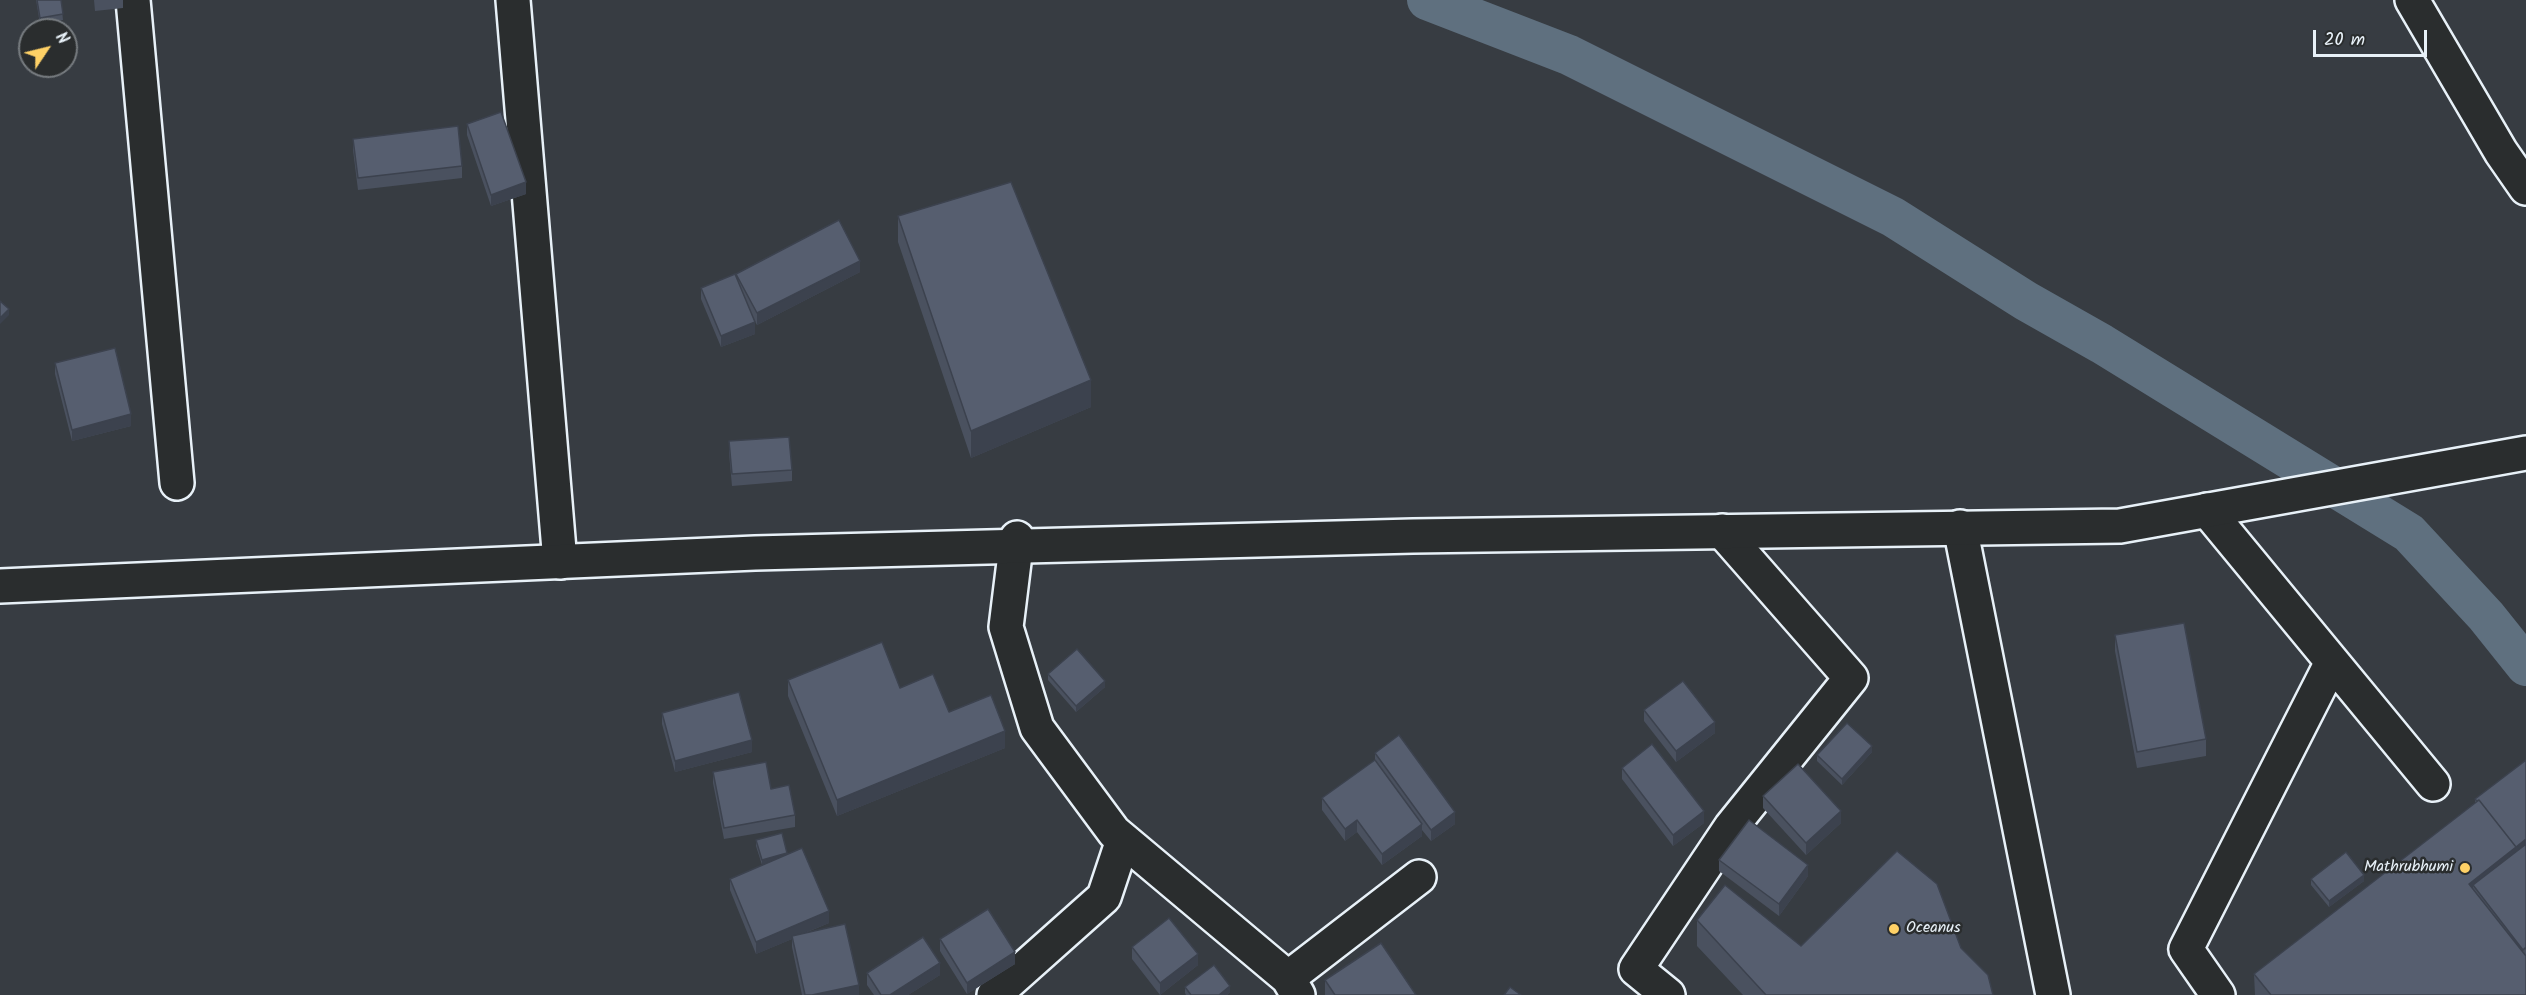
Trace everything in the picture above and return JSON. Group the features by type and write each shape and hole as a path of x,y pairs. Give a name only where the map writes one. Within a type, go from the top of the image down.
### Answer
{"street":[{"path":"133,0 177,483"},
{"path":"513,0 560,562"},
{"path":"2412,0 2501,152 2526,188"},
{"path":"0,586 1016,542 2120,526 2526,453"},
{"path":"2213,509 2332,662 2433,784"},
{"path":"1960,527 2053,995"},
{"path":"1668,995 1636,969 1731,827 1851,678 1722,531"},
{"path":"1016,542 1006,627 1037,728 1114,832 1293,987 1419,877"},
{"path":"2218,995 2186,949 2332,662"},
{"path":"994,995 1104,897 1123,840"}],"building":[{"path":"37,0 61,0 63,14 40,18"},
{"path":"501,112 526,182 491,195 467,124"},
{"path":"458,126 462,166 358,178 353,139"},
{"path":"1011,182 1091,380 971,431 898,216"},
{"path":"839,220 860,261 757,313 736,274"},
{"path":"735,274 755,322 721,336 701,288"},
{"path":"0,301 9,309 0,318"},
{"path":"115,348 131,414 72,430 55,363"},
{"path":"789,437 792,470 732,474 729,441"},
{"path":"2184,623 2206,739 2137,752 2115,635"},
{"path":"882,642 900,688 933,674 949,712 991,695 1005,731 837,800 788,680"},
{"path":"1077,649 1105,681 1076,706 1048,674"},
{"path":"1683,681 1715,722 1676,751 1644,710"},
{"path":"739,692 752,740 675,761 662,713"},
{"path":"1847,723 1872,746 1842,779 1817,755"},
{"path":"1399,735 1455,812 1431,830 1375,753"},
{"path":"1652,744 1704,811 1673,835 1622,768"},
{"path":"1375,760 1422,824 1382,854 1357,820 1345,829 1322,798"},
{"path":"2526,760 2526,839 2516,847 2479,800 2475,799"},
{"path":"766,762 771,789 789,785 795,815 724,828 713,772"},
{"path":"1798,764 1841,811 1806,843 1763,796"},
{"path":"2479,800 2516,847 2469,884 2526,956 2526,995 2271,995 2254,974"},
{"path":"1749,820 1808,865 1779,904 1719,860"},
{"path":"782,833 787,853 762,860 756,840"},
{"path":"2526,844 2526,949 2523,950 2473,885"},
{"path":"802,848 829,911 756,942 730,879"},
{"name":"Oceanus","path":"1897,851 1937,884 1961,948 1988,975 1993,995 1766,995 1697,920 1725,885 1801,946"},
{"path":"2346,852 2364,875 2329,901 2311,879"},
{"path":"988,909 1015,952 967,983 940,939"},
{"path":"1169,918 1198,954 1160,983 1132,947"},
{"path":"845,924 859,985 805,995 792,936"},
{"path":"923,937 940,963 890,995 881,995 867,973"},
{"path":"1381,943 1416,995 1335,995 1325,980"},
{"path":"1214,965 1230,986 1219,995 1191,995 1185,987"},
{"path":"1510,987 1521,995 1504,995"}],"waterway":[{"path":"1427,0 1569,55 1893,217 2026,301 2102,344 2409,533 2486,616 2526,666"}],"place":[{"name":"Mathrubhumi","path":"2465,868"},
{"name":"Oceanus","path":"1894,929"}]}
